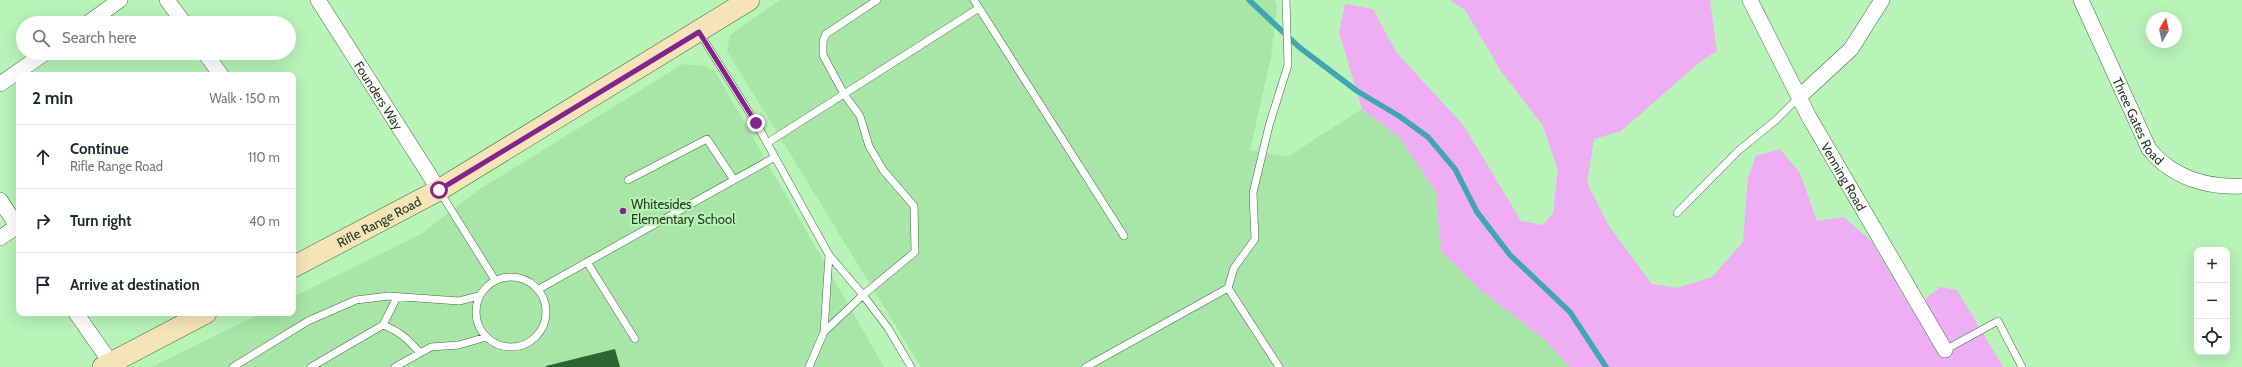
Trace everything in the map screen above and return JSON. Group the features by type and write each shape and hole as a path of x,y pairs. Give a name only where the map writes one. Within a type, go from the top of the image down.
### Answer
{"main road":[{"name":"Rifle Range Road","path":"296,265 439,190 749,0"},
{"path":"107,365 200,316"}],"street":[{"path":"98,16 120,0"},
{"path":"167,0 179,16"},
{"name":"Founders Way","path":"318,0 439,190"},
{"name":"Venning Road","path":"1750,0 1799,97 1945,350"},
{"path":"1799,97 1851,49 1882,0"},
{"name":"Three Gates Road","path":"2082,0 2148,149 2158,160 2171,170 2188,178 2210,184 2242,186"},
{"path":"18,72 36,60"},
{"path":"210,60 219,72"},
{"path":"0,84 16,73"},
{"path":"0,200 16,224"},
{"path":"0,238 16,228"},
{"path":"78,316 107,365"}],"lane":[{"path":"824,332 864,295 915,252 914,206 883,170 869,146 860,116 844,94 823,55 823,41 826,34 877,0"},
{"path":"974,0 1124,236"},
{"path":"1086,367 1228,288 1234,268 1255,239 1253,193 1269,126 1288,65 1286,0"},
{"path":"767,143 979,8"},
{"path":"699,32 767,143 829,255 864,295 888,328 911,367"},
{"path":"1677,213 1738,151 1776,120 1799,97"},
{"path":"628,180 707,139 734,180"},
{"path":"539,289 775,157"},
{"path":"439,190 495,280"},
{"path":"808,367 824,332 829,255"},
{"path":"587,262 636,339"},
{"path":"506,277 518,277 529,281 539,289 545,300 547,312 545,324 539,335 530,342 518,347 506,348 495,344 486,337 479,328 475,318 479,296 486,286 495,280 506,277"},
{"path":"1228,288 1279,367"},
{"path":"233,367 308,321 356,300 397,297 458,301 479,296"},
{"path":"311,367 383,325 397,297"},
{"path":"1945,350 1998,321 2022,367"},
{"path":"383,325 398,331 408,339 420,353"},
{"path":"395,367 431,347 459,345 486,337"}],"shaded area":[{"path":"780,0 1275,0 1277,7 1271,57 1250,150 1287,157 1362,109 1399,137 1436,192 1441,251 1477,287 1545,340 1570,367 921,367 727,51 730,35"},
{"path":"1450,0 1710,0 1717,51 1700,62 1621,131 1594,139 1587,183 1609,226 1652,284 1677,288 1712,277 1743,242 1748,178 1756,156 1780,149 1800,173 1817,221 1844,217 1872,242 1912,310 1940,287 1957,290 2003,367 1570,367 1545,340 1477,287 1441,251 1436,192 1399,137 1362,109 1339,32 1345,4 1373,9 1396,52 1464,126 1521,221 1543,225 1553,213 1558,170 1543,126 1501,71 1465,10"},
{"name":"Whitesides Elementary School","path":"683,64 704,66 716,73 884,367 152,367 255,316 296,316 296,296 421,234 480,189"}],"building":[{"path":"615,349 620,367 546,367 546,366"}],"waterway":[{"path":"1249,0 1299,47 1357,91 1399,116 1428,137 1455,169 1477,212 1510,255 1570,312 1606,367"}],"place":[{"name":"Whitesides Elementary School","path":"623,211"}],"route":[{"path":"439,190 699,32 756,123"}]}
